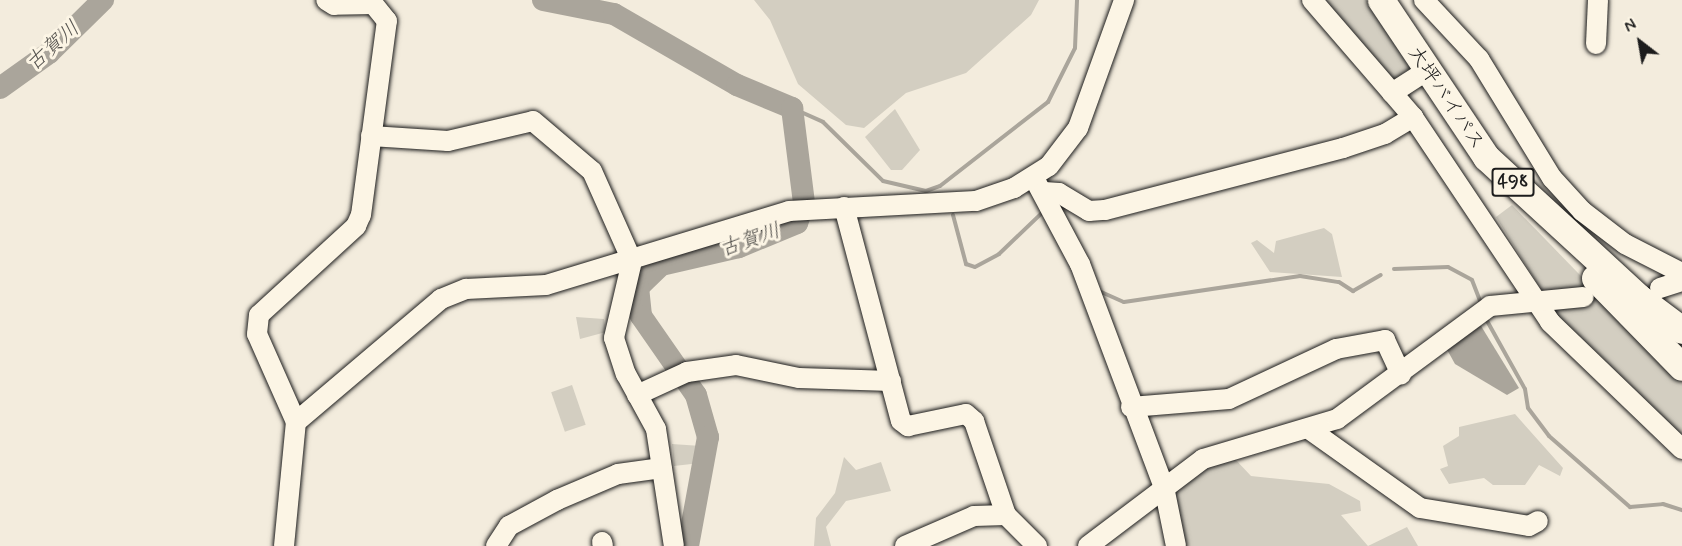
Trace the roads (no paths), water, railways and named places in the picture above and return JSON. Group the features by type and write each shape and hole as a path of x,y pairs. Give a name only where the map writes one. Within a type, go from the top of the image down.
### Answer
{"highway":[{"name":"大坪バイパス","path":"1381,0 1425,70 1486,157 1638,297 1682,330"},
{"path":"1486,157 1646,336 1682,367"}],"street":[{"path":"1039,185 1078,128 1124,0"},
{"path":"1312,0 1413,117 1571,346 1682,449"},
{"path":"1424,0 1479,59 1552,178 1582,211 1624,244 1682,273"},
{"path":"1596,44 1598,0"},
{"path":"284,546 296,422 257,334 259,315 356,226 371,136 384,11 373,4 327,1"},
{"path":"1392,93 1425,70"},
{"path":"296,422 452,294 546,285 632,261 789,211 812,207 976,201 1039,185 1059,193 1089,211 1105,210 1343,148 1385,134 1413,117"},
{"path":"371,136 448,141 532,121 592,171 632,261 614,338 637,395 656,429 674,546"},
{"path":"1039,185 1080,264 1131,407 1164,487 1176,546"},
{"path":"844,207 901,421 908,426 966,414 974,421 1006,514 1037,546"},
{"path":"1660,288 1682,280"},
{"path":"1088,546 1203,459 1337,419 1401,375 1475,314 1509,300 1584,297"},
{"path":"1131,407 1229,399 1336,349 1384,340 1401,375"},
{"path":"637,395 680,375 736,365 799,378 891,381"},
{"path":"1309,429 1420,508 1530,526 1538,521"},
{"path":"496,546 509,526 557,500 618,474 662,468"},
{"path":"905,546 974,516 1006,514"}],"waterway":[{"name":"古賀川","path":"0,88 49,53 103,0"},
{"name":"古賀川","path":"543,0 614,14 737,85 792,108 804,203 797,223 739,247 661,265 638,287 641,316 696,395 708,437 688,546"},
{"path":"792,108 823,122 883,181 926,191 940,186 1048,102 1075,48 1077,0"},
{"path":"953,215 966,264 975,267 999,254 1044,211"},
{"path":"1394,269 1448,267 1472,280 1481,303"},
{"path":"1099,291 1124,302 1300,276 1339,282 1353,291 1381,275"},
{"path":"1486,319 1525,389 1528,408 1549,436 1630,507 1663,504 1682,510"}]}
